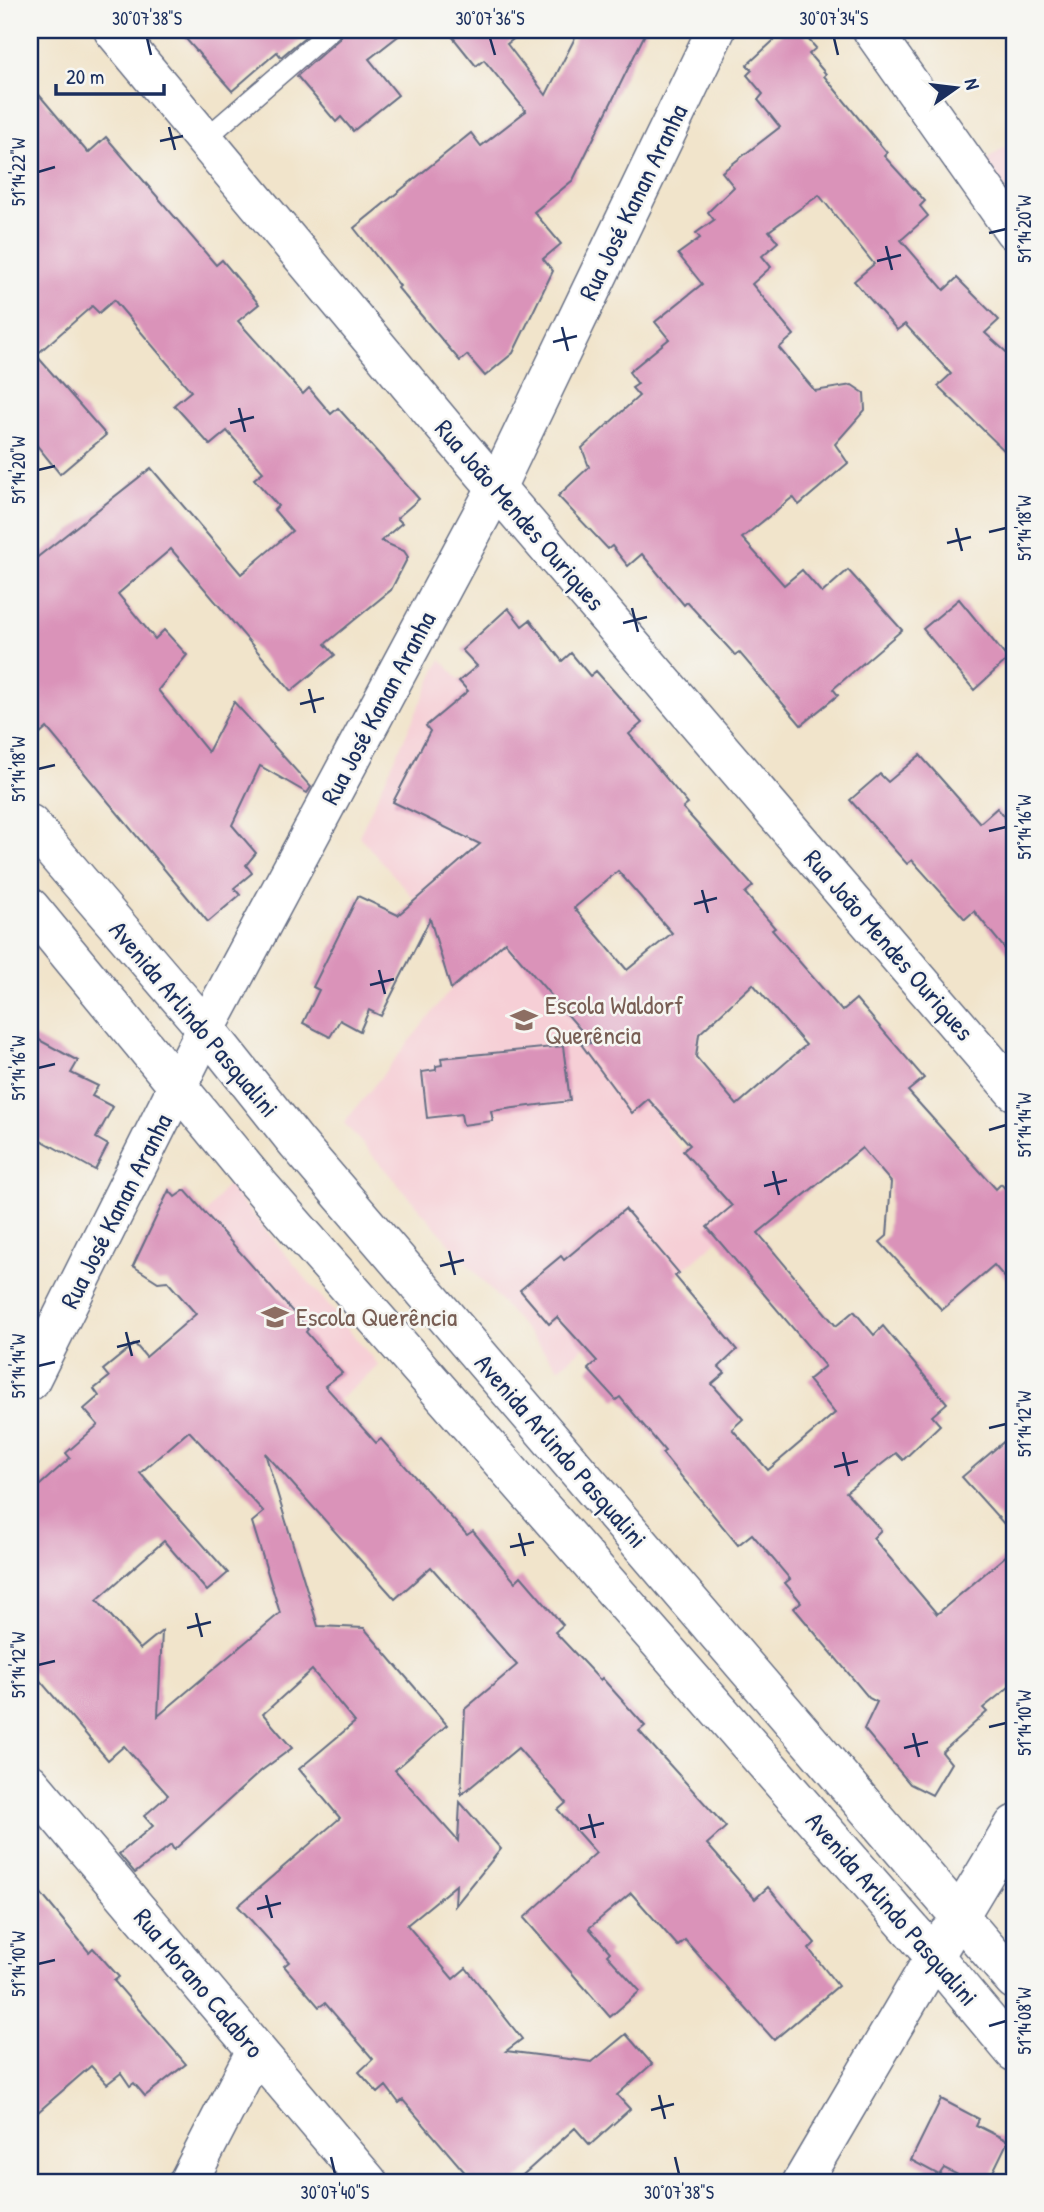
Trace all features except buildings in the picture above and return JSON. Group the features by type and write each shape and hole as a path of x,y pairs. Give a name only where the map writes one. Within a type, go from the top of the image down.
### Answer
{"street":[{"name":"Rua João Mendes Ouriques","path":"113,30 206,138 457,442 1014,1091"},
{"name":"Rua José Kanan Aranha","path":"30,1381 206,1029 497,486 716,30"},
{"path":"872,30 1014,231"},
{"name":"Avenida Arlindo Pasqualini","path":"30,824 206,1029 297,1143 1014,1980"},
{"name":"Avenida Arlindo Pasqualini","path":"30,907 177,1087 934,1956 1014,2052"},
{"name":"Rua Morano Calabro","path":"30,1783 368,2182"},
{"path":"802,2182 1014,1825"},
{"path":"188,2182 256,2050"}],"lane":[{"path":"206,138 331,30"}],"shaded area":[{"path":"1014,141 1014,202 985,161"},
{"name":"Escola Waldorf Querência","path":"441,659 559,795 503,843 695,1105 666,1130 742,1219 682,1271 665,1278 559,1368 344,1123 451,989 475,968 359,836"},
{"name":"Escola Querência","path":"227,1184 379,1366 308,1426 168,1269"}],"place":[{"name":"Escola Waldorf Querência","path":"524,1020"},
{"name":"Escola Querência","path":"275,1317"}]}
